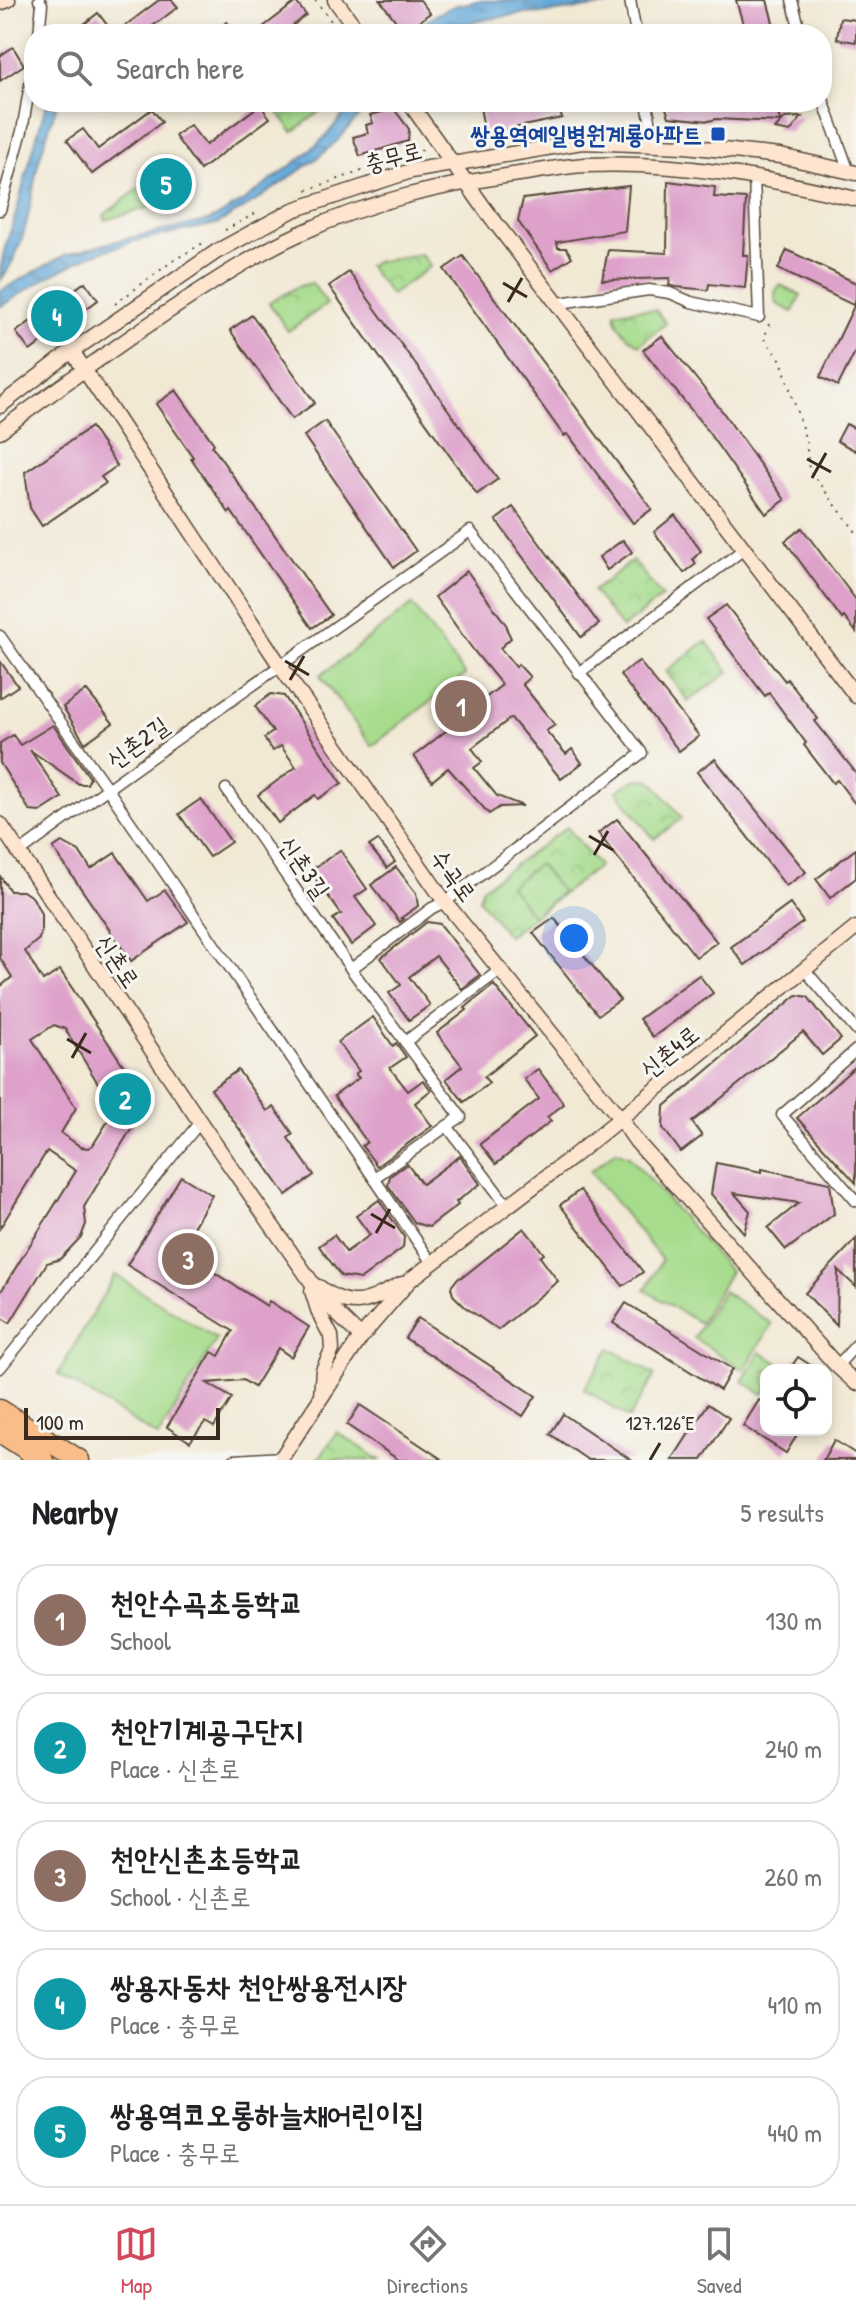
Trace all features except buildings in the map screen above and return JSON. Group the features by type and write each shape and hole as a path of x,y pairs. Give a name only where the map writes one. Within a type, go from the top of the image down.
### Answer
{"highway":[{"path":"0,1410 79,1460"},
{"path":"0,1432 43,1460"}],"street":[{"path":"0,3 8,0"},
{"path":"335,0 353,24"},
{"path":"630,0 634,24"},
{"path":"792,0 798,24"},
{"path":"40,24 42,1"},
{"path":"0,210 25,112"},
{"path":"416,112 485,209 856,696"},
{"path":"649,112 654,144"},
{"path":"828,112 852,173"},
{"name":"충무로","path":"0,406 72,351 216,252 293,210 411,171 582,142 654,144 780,156 852,173"},
{"name":"충무로","path":"0,431 84,368 229,271 298,235 354,211 419,191 467,181 585,165 685,168 754,176 856,199"},
{"path":"559,303 649,290 759,317 754,176"},
{"name":"수곡로","path":"72,351 281,667 445,902 647,1153 837,1366 856,1383"},
{"name":"신촌2길","path":"19,853 470,531 579,673"},
{"path":"374,1178 461,1117 351,969 642,753 579,673 744,549"},
{"path":"0,636 432,1263"},
{"name":"신촌3길","path":"226,789 351,969"},
{"name":"신촌로","path":"0,824 309,1279 326,1303 361,1337"},
{"name":"신촌4로","path":"281,1458 361,1337 410,1280 508,1207 856,928"},
{"path":"405,1042 500,970"},
{"path":"805,970 856,1030"},
{"path":"856,1050 782,1115 856,1201"},
{"path":"0,1368 200,1122"},
{"path":"447,1126 508,1207"},
{"path":"309,1279 334,1298 350,1302 366,1302 410,1280"},
{"path":"309,1279 313,1299 331,1336 332,1350 323,1370 321,1397"},
{"path":"837,1366 856,1345"},
{"path":"234,1460 281,1458"}],"path":[{"path":"315,0 333,24"},
{"path":"771,320 764,339 781,360 806,441 809,470 856,532"}],"green space":[{"path":"278,112 319,112 293,132"},
{"path":"146,183 162,204 105,220 104,215"},
{"path":"421,254 431,266 391,295 368,266 375,262"},
{"path":"312,283 327,304 288,331 269,303 297,287"},
{"path":"780,285 801,295 793,312 777,304 775,292"},
{"path":"656,310 666,323 639,345 623,331 615,312"},
{"path":"633,560 662,597 622,628 593,591"},
{"path":"412,605 465,675 372,746 320,676"},
{"path":"706,641 729,672 688,701 666,671"},
{"path":"648,779 682,818 654,839 617,791 634,780"},
{"path":"567,827 599,866 508,936 479,899 482,888"},
{"path":"539,864 562,892 533,916 510,886"},
{"path":"616,1151 629,1156 730,1271 700,1323 645,1290 662,1260 590,1171"},
{"path":"115,1275 217,1339 158,1437 58,1374"},
{"path":"723,1291 772,1324 744,1370 694,1338"},
{"path":"610,1348 655,1375 629,1418 584,1389"},
{"path":"760,1352 780,1364 760,1364 760,1392 742,1381"},
{"path":"337,1432 380,1460 318,1460"}],"water":[{"path":"613,0 614,5 521,14 467,24 422,24 454,6 477,1"},
{"path":"44,112 55,112 39,160 21,242 0,281 4,253"},
{"path":"346,112 361,112 319,157 217,224 135,241 91,255 0,307 0,291 65,255 211,220 245,200 325,137"}],"place":[{"name":"쌍용역예일병원계룡아파트","path":"718,134"},
{"name":"쌍용역코오롱하늘채어린이집","path":"166,184"},
{"name":"쌍용자동차 천안쌍용전시장","path":"57,316"},
{"name":"천안수곡초등학교","path":"461,706"},
{"name":"천안기계공구단지","path":"125,1099"},
{"name":"천안신촌초등학교","path":"188,1259"}]}
